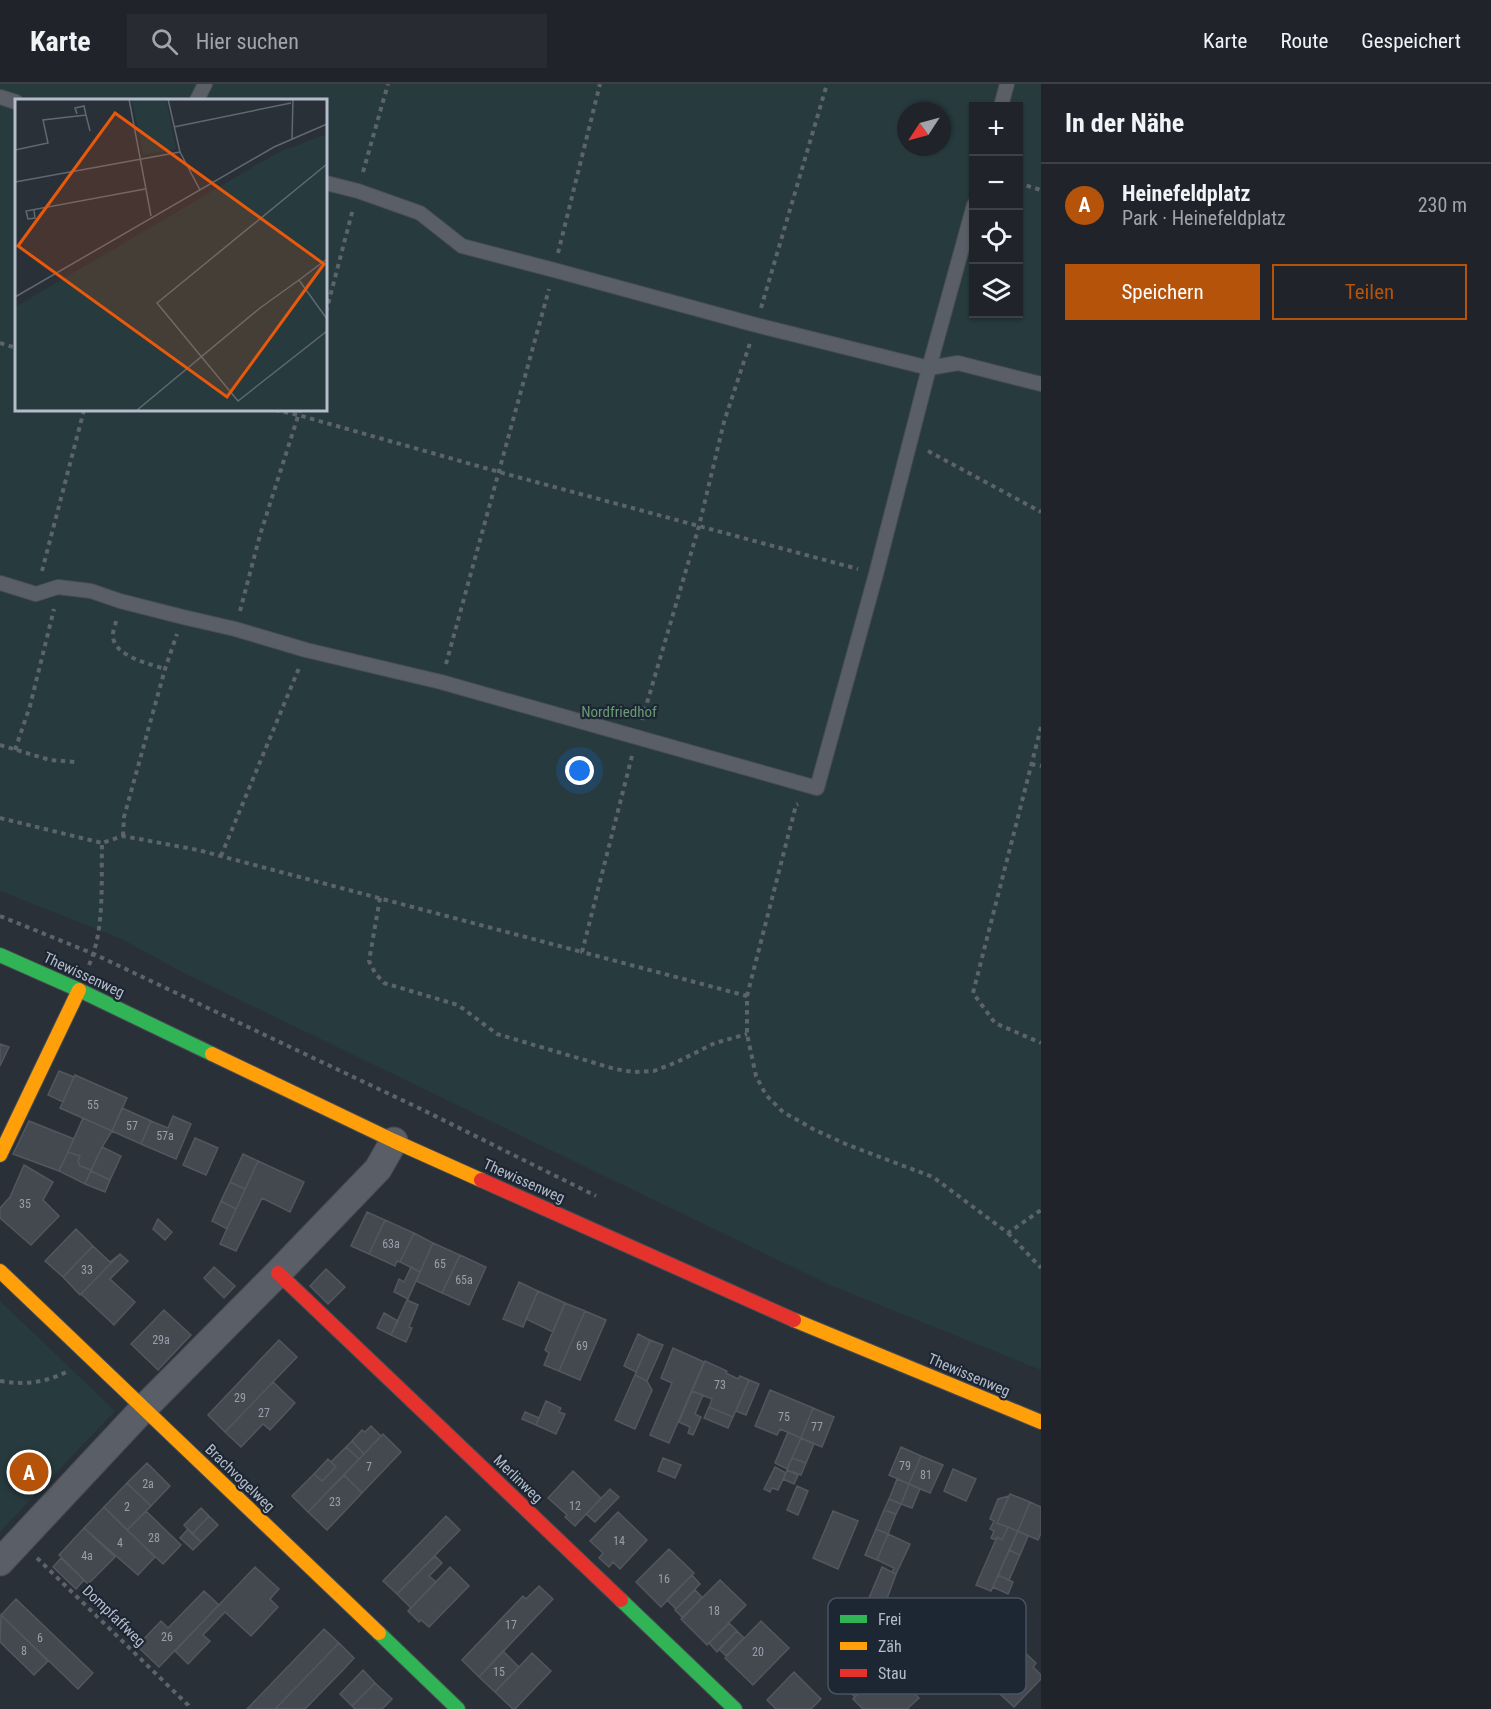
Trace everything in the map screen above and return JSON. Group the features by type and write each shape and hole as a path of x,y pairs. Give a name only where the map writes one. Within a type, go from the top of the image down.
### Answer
{"street":[{"name":"Thewissenweg","path":"0,955 394,1141 801,1323 1041,1422"},
{"path":"0,1155 78,990"},
{"path":"0,1562 143,1409 378,1168 394,1141"},
{"name":"Brachvogelweg","path":"0,1271 458,1709"},
{"name":"Merlinweg","path":"278,1273 735,1709"}],"lane":[{"path":"198,99 205,84"},
{"path":"1001,102 1007,84"},
{"path":"0,97 15,102"},
{"path":"327,183 358,190 420,213 462,246 756,325 929,368 958,363 1041,384"},
{"path":"0,583 36,594 58,587 92,591 120,601 235,629 306,650 441,682 817,788 973,210"}],"path":[{"path":"327,308 388,84"},
{"path":"441,682 554,270 600,84"},
{"path":"582,952 637,738 699,526 724,422 756,325 827,84"},
{"path":"1023,185 1041,190"},
{"path":"0,343 15,348"},
{"path":"36,594 84,411"},
{"path":"235,629 260,535 299,412 499,472 876,574"},
{"path":"910,442 1041,512"},
{"path":"15,750 30,706 58,587"},
{"path":"120,601 113,634 114,641 129,656 165,669"},
{"path":"123,836 124,817 165,669 183,617"},
{"path":"221,856 306,650"},
{"path":"1041,728 973,993 995,1023 1041,1043"},
{"path":"0,745 50,760 75,762"},
{"path":"1031,764 1041,766"},
{"path":"817,788 796,805 747,996 747,1034 756,1076 766,1095 783,1112 814,1130 933,1177 1008,1233 1041,1268"},
{"path":"0,818 102,843 123,836 198,850 747,996"},
{"path":"94,954 99,932 102,843"},
{"path":"380,898 369,961 384,984 458,1005 497,1034 615,1069 633,1072 654,1071 715,1043 747,1034"},
{"path":"0,916 94,954 402,1100 605,1201"},
{"path":"1008,1233 1041,1209"},
{"path":"0,1381 15,1384 46,1380 65,1374 89,1357"},
{"name":"Dompfaffweg","path":"20,1542 190,1709"}],"green space":[{"name":"Nordfriedhof","path":"0,84 1041,84 1041,1370 830,1285 182,972 122,939 0,891"},
{"path":"0,1301 115,1411 0,1532"}],"building":[{"path":"0,1044 9,1047 0,1066"},
{"path":"59,1071 74,1077 63,1102 48,1095"},
{"path":"75,1075 127,1098 112,1131 60,1108"},
{"path":"122,1108 151,1121 141,1144 112,1131"},
{"path":"173,1116 191,1124 176,1159 141,1144 151,1121 168,1128"},
{"path":"83,1118 112,1131 91,1170 80,1166 78,1161 80,1156 68,1152"},
{"path":"29,1121 74,1139 59,1171 13,1154"},
{"path":"195,1138 218,1148 206,1175 183,1165"},
{"path":"102,1147 121,1156 110,1180 91,1171"},
{"path":"68,1152 80,1156 78,1161 80,1166 91,1170 85,1184 59,1171"},
{"path":"243,1154 258,1161 245,1189 230,1182"},
{"path":"258,1161 304,1182 290,1212 262,1198 236,1251 220,1244"},
{"path":"24,1165 53,1182 43,1200 59,1216 31,1245 0,1218 0,1208 10,1197"},
{"path":"91,1171 110,1180 105,1192 85,1184"},
{"path":"230,1182 245,1189 236,1209 221,1201"},
{"path":"221,1201 236,1209 227,1229 212,1221"},
{"path":"367,1212 385,1220 369,1254 351,1246"},
{"path":"158,1219 172,1232 165,1240 153,1229"},
{"path":"385,1220 414,1233 400,1262 397,1261 395,1266 369,1254"},
{"path":"76,1229 93,1246 63,1277 45,1261"},
{"path":"414,1233 433,1243 420,1272 400,1262"},
{"path":"433,1243 460,1255 442,1293 416,1281"},
{"path":"93,1246 110,1262 120,1254 80,1295 63,1277"},
{"path":"120,1254 128,1261 110,1279 135,1302 114,1325 81,1294"},
{"path":"460,1255 486,1267 469,1305 442,1293"},
{"path":"214,1267 235,1286 224,1298 204,1278"},
{"path":"411,1267 420,1272 408,1299 394,1292 399,1279 404,1282"},
{"path":"326,1269 345,1287 328,1304 310,1286"},
{"path":"519,1282 538,1291 523,1327 503,1319"},
{"path":"538,1291 565,1303 553,1332 526,1319"},
{"path":"407,1300 418,1305 406,1342 391,1335"},
{"path":"565,1303 585,1311 559,1371 544,1365 549,1353 545,1350"},
{"path":"164,1310 191,1335 158,1370 131,1344"},
{"path":"585,1311 606,1320 580,1380 559,1371"},
{"path":"384,1313 398,1321 391,1335 377,1328"},
{"path":"638,1334 650,1340 636,1372 624,1366"},
{"path":"279,1340 297,1357 225,1432 208,1415"},
{"path":"650,1340 663,1345 647,1381 635,1375"},
{"path":"673,1348 704,1362 669,1443 650,1435 672,1383 661,1378"},
{"path":"705,1361 738,1379 740,1376 749,1380 733,1417 709,1407 712,1399 692,1391"},
{"path":"635,1375 647,1381 652,1390 635,1429 615,1420"},
{"path":"749,1380 759,1384 746,1415 736,1411"},
{"path":"273,1382 295,1403 270,1430 263,1424 241,1447 225,1432"},
{"path":"770,1390 813,1408 801,1438 780,1429 777,1435 755,1426"},
{"path":"692,1391 703,1395 695,1414 701,1417 693,1435 688,1433 690,1427 679,1422"},
{"path":"546,1401 561,1408 559,1412 565,1414 556,1434 536,1425"},
{"path":"709,1407 733,1417 728,1428 704,1418"},
{"path":"813,1408 834,1417 822,1447 801,1438"},
{"path":"525,1412 539,1418 536,1425 522,1419"},
{"path":"371,1426 381,1436 364,1454 352,1441 362,1430 365,1432"},
{"path":"788,1432 801,1438 787,1469 775,1463"},
{"path":"383,1434 401,1452 362,1493 344,1475"},
{"path":"801,1438 814,1444 806,1463 792,1458"},
{"path":"352,1441 364,1454 359,1459 346,1447"},
{"path":"346,1447 359,1459 308,1512 292,1496 314,1474 322,1481 336,1467 331,1462"},
{"path":"901,1447 921,1456 909,1484 889,1475"},
{"path":"921,1456 943,1465 930,1493 909,1484"},
{"path":"663,1458 681,1465 675,1478 658,1471"},
{"path":"792,1458 806,1463 801,1475 787,1470"},
{"path":"328,1459 336,1467 322,1481 314,1474"},
{"path":"147,1463 170,1486 151,1506 127,1483"},
{"path":"775,1467 786,1473 778,1490 772,1488 770,1492 764,1489"},
{"path":"953,1469 976,1479 966,1501 944,1491"},
{"path":"787,1470 798,1475 794,1484 783,1479"},
{"path":"573,1471 601,1498 575,1526 565,1517 567,1515 548,1498"},
{"path":"344,1475 362,1493 327,1530 308,1512"},
{"path":"897,1479 909,1484 901,1504 889,1499"},
{"path":"127,1483 151,1506 127,1530 104,1507"},
{"path":"909,1484 920,1489 912,1508 901,1504"},
{"path":"797,1486 808,1491 798,1515 787,1510"},
{"path":"610,1489 619,1497 595,1522 586,1514"},
{"path":"1010,1494 1030,1502 1018,1531 997,1523"},
{"path":"1009,1496 997,1523 1008,1527 1002,1540 997,1537 996,1540 991,1538 994,1531 990,1529 994,1521 990,1519 998,1499"},
{"path":"889,1499 901,1504 896,1514 884,1510"},
{"path":"1030,1502 1041,1507 1041,1533 1038,1540 1018,1531"},
{"path":"104,1507 155,1557 138,1575 84,1528"},
{"path":"201,1508 209,1516 192,1534 184,1525"},
{"path":"884,1510 896,1514 888,1534 876,1529"},
{"path":"146,1511 181,1545 163,1564 127,1530"},
{"path":"833,1511 858,1521 838,1569 813,1558"},
{"path":"618,1512 647,1540 620,1569 613,1562 609,1567 599,1558 603,1553 590,1541"},
{"path":"209,1516 218,1525 201,1542 192,1534"},
{"path":"446,1516 460,1530 397,1594 383,1581"},
{"path":"1008,1527 1018,1531 991,1591 976,1585 997,1537 1002,1540"},
{"path":"84,1528 115,1557 88,1584 59,1555"},
{"path":"188,1529 201,1542 193,1550 180,1538"},
{"path":"876,1529 888,1534 877,1560 865,1555"},
{"path":"1018,1531 1028,1536 1020,1555 1009,1550"},
{"path":"888,1534 910,1544 896,1574 892,1572 894,1568 877,1560"},
{"path":"669,1549 694,1573 661,1607 636,1582"},
{"path":"1009,1550 1020,1555 1009,1580 998,1575"},
{"path":"435,1556 442,1563 429,1576 436,1582 411,1608 397,1594"},
{"path":"61,1558 84,1580 76,1589 53,1567"},
{"path":"255,1567 279,1589 270,1599 278,1607 251,1636 225,1612 203,1635 210,1641 188,1664 175,1651"},
{"path":"450,1567 469,1586 429,1627 421,1620 419,1622 408,1611"},
{"path":"882,1567 896,1574 887,1598 869,1598"},
{"path":"692,1575 700,1584 676,1609 667,1600"},
{"path":"998,1575 1013,1582 1008,1594 993,1587"},
{"path":"720,1580 746,1605 707,1645 681,1619"},
{"path":"539,1586 553,1599 479,1677 462,1660 523,1596 526,1599"},
{"path":"695,1590 702,1597 683,1618 675,1610"},
{"path":"204,1591 219,1605 159,1667 137,1646 161,1621 168,1628"},
{"path":"16,1599 93,1673 78,1689 1,1615"},
{"path":"1,1615 48,1661 34,1675 0,1642"},
{"path":"761,1621 789,1648 753,1685 725,1658"},
{"path":"729,1623 737,1631 717,1652 709,1643"},
{"path":"324,1629 339,1643 275,1709 247,1709"},
{"path":"737,1631 744,1638 726,1656 719,1649"},
{"path":"339,1643 354,1658 343,1670 305,1709 275,1709"},
{"path":"503,1651 519,1667 495,1692 479,1677"},
{"path":"532,1653 551,1671 513,1709 495,1692"},
{"path":"1026,1654 1036,1663 1033,1667 1041,1675 1041,1679 1014,1707 1000,1694 1026,1694"},
{"path":"363,1670 375,1683 352,1706 340,1694"},
{"path":"794,1672 821,1699 811,1709 776,1709 767,1700"},
{"path":"375,1683 392,1699 382,1709 355,1709 352,1706"},
{"path":"858,1694 915,1694 919,1698 907,1709 863,1709 853,1699"}],"traffic: fast":[{"path":"0,955 212,1054"},
{"path":"621,1600 735,1709"},
{"path":"379,1633 458,1709"}],"traffic: slow":[{"path":"0,1155 79,990"},
{"path":"212,1054 481,1180"},
{"path":"0,1271 379,1633"},
{"path":"794,1320 1041,1422"}],"traffic: jam":[{"path":"481,1180 794,1320"},
{"path":"278,1273 621,1600"}],"place":[{"name":"Heinefeldplatz","path":"29,1472"}]}
